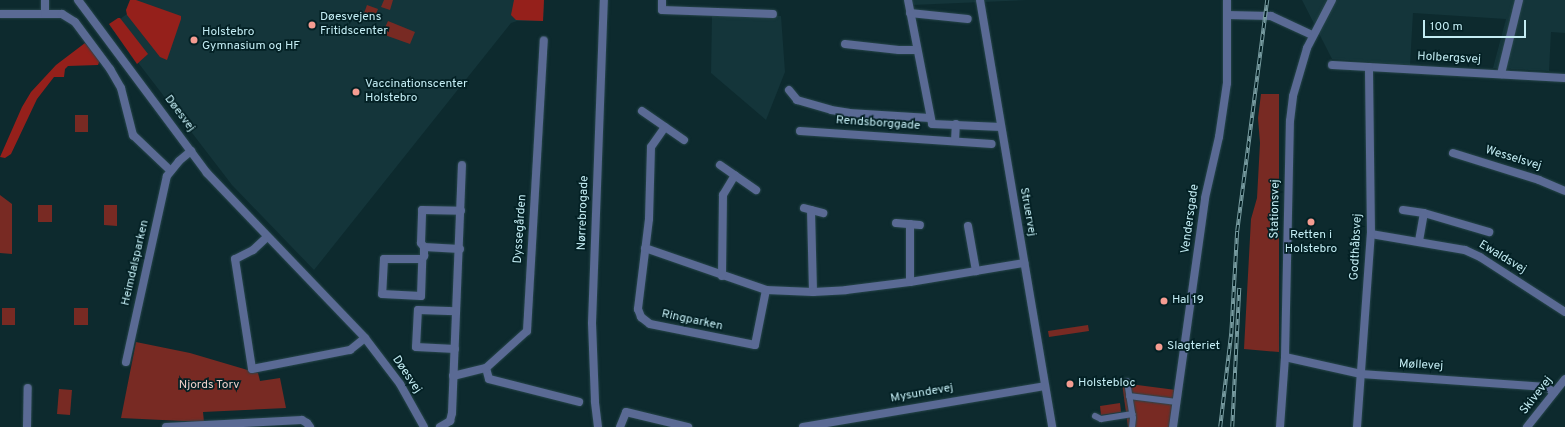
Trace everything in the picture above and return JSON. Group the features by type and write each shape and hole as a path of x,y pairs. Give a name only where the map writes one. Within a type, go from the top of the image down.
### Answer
{"street":[{"path":"45,0 45,14"},
{"name":"Døesvej","path":"78,0 191,151 224,192 365,338 400,384 424,427"},
{"name":"Nørrebrogade","path":"598,427 595,401 592,323 604,0"},
{"path":"662,0 662,10 773,14"},
{"name":"Rendsborggade","path":"908,0 932,124 956,124 1001,128"},
{"name":"Struervej","path":"980,0 1052,427"},
{"name":"Vendersgade","path":"1173,427 1205,198 1219,137 1227,83 1227,0"},
{"name":"Stationsvej","path":"1280,427 1285,357 1290,121 1293,96 1312,35 1332,0"},
{"path":"1501,74 1519,0"},
{"path":"910,13 968,19"},
{"path":"0,14 62,14 75,22 110,69 121,88 133,135 170,171 191,151"},
{"path":"1227,15 1271,16 1312,35"},
{"name":"Dyssegården","path":"453,376 486,368 527,331 544,40"},
{"path":"845,44 899,50 917,50"},
{"name":"Holbergsvej","path":"1332,65 1565,78"},
{"name":"Godthåbsvej","path":"1356,427 1371,234 1369,67"},
{"name":"Rendsborggade","path":"789,90 797,100 831,110 849,113 930,118"},
{"path":"642,111 684,140"},
{"path":"955,141 956,124"},
{"name":"Ringparken","path":"665,127 652,147 649,219 638,310 641,317 650,324 755,345 766,290"},
{"name":"Rendsborggade","path":"800,131 992,144"},
{"name":"Wesselsvej","path":"1453,153 1539,180 1565,191"},
{"path":"440,427 450,421 452,413 460,249 462,165"},
{"path":"720,165 756,190"},
{"name":"Heimdalsparken","path":"126,362 170,171"},
{"path":"722,276 723,195 735,175"},
{"path":"813,292 808,209 823,213"},
{"path":"455,349 416,347 418,310 421,296 422,259 424,256 424,247 421,243 422,210 461,211"},
{"name":"Ewaldsvej","path":"1403,210 1424,213 1489,232"},
{"path":"1419,241 1424,213"},
{"path":"896,223 920,225"},
{"path":"910,224 910,282"},
{"path":"968,226 976,271"},
{"name":"Ewaldsvej","path":"1371,234 1465,250 1480,257 1565,312"},
{"path":"267,236 253,250 235,260 252,369 350,350 365,338"},
{"path":"424,247 460,249"},
{"path":"645,248 722,276 766,290 813,292 846,290 910,282 1024,263"},
{"path":"421,296 382,294 384,259 422,259"},
{"path":"418,310 456,311"},
{"name":"Møllevej","path":"1285,357 1361,374 1547,387 1554,392"},
{"path":"486,368 489,379 579,402"},
{"name":"Skivevej","path":"1531,426 1554,392 1565,379"},
{"path":"1127,381 1133,414 1132,427"},
{"name":"Mysundevej","path":"803,427 1045,386"},
{"path":"27,427 28,388"},
{"path":"1129,396 1177,402"},
{"path":"620,427 626,412 688,427"},
{"path":"1095,416 1101,419 1133,414"},
{"path":"166,427 302,420 310,427"}],"shaded area":[{"path":"130,0 136,0 181,16 167,60 160,57 127,15 126,10"},
{"path":"133,0 544,0 543,21 517,21 511,23 314,270 232,185 110,26 127,14"},
{"path":"514,0 544,0 543,21 516,20 511,15"},
{"path":"911,0 1027,0 912,5"},
{"path":"1302,0 1565,0 1565,33 1551,32 1549,71 1493,68 1506,19 1413,13 1410,65 1332,59"},
{"path":"712,16 781,16 785,72 766,120 711,73"},
{"path":"120,18 148,54 137,64 109,24"},
{"path":"85,43 100,60 98,65 68,66 65,69 64,77 54,77 37,99 11,154 5,158 0,157 22,107 31,92 56,65"}],"green space":[{"path":"384,0 393,0 390,10 381,7"},
{"path":"367,5 378,9 374,19 363,16"},
{"path":"388,21 415,32 410,44 382,34"},
{"path":"1261,94 1279,94 1279,352 1244,349 1251,219 1257,198 1260,143 1258,118"},
{"path":"75,115 88,115 88,132 75,132"},
{"path":"0,195 12,204 12,254 0,253"},
{"path":"38,205 52,205 52,222 38,222"},
{"path":"104,205 117,205 117,226 104,225"},
{"path":"2,308 15,308 15,325 2,325"},
{"path":"74,308 88,308 88,325 74,325"},
{"path":"1088,325 1089,331 1049,337 1048,331"},
{"name":"Njords Torv","path":"136,342 190,353 258,373 260,381 280,378 286,408 203,412 204,422 121,418"},
{"path":"1122,383 1176,390 1170,427 1128,427"},
{"path":"59,389 72,390 70,415 57,414"},
{"path":"1120,403 1121,412 1101,415 1100,406"}],"railway":[{"path":"1220,427 1231,334 1237,231 1267,0"},
{"path":"1232,427 1239,288"}],"place":[{"name":"Døesvejens Fritidscenter","path":"312,25"},
{"name":"Holstebro Gymnasium og HF","path":"194,40"},
{"name":"Vaccinationscenter Holstebro","path":"356,92"},
{"name":"Retten i Holstebro","path":"1311,222"},
{"name":"Hal 19","path":"1164,301"},
{"name":"Slagteriet","path":"1159,347"},
{"name":"Holstebloc","path":"1070,384"}]}
